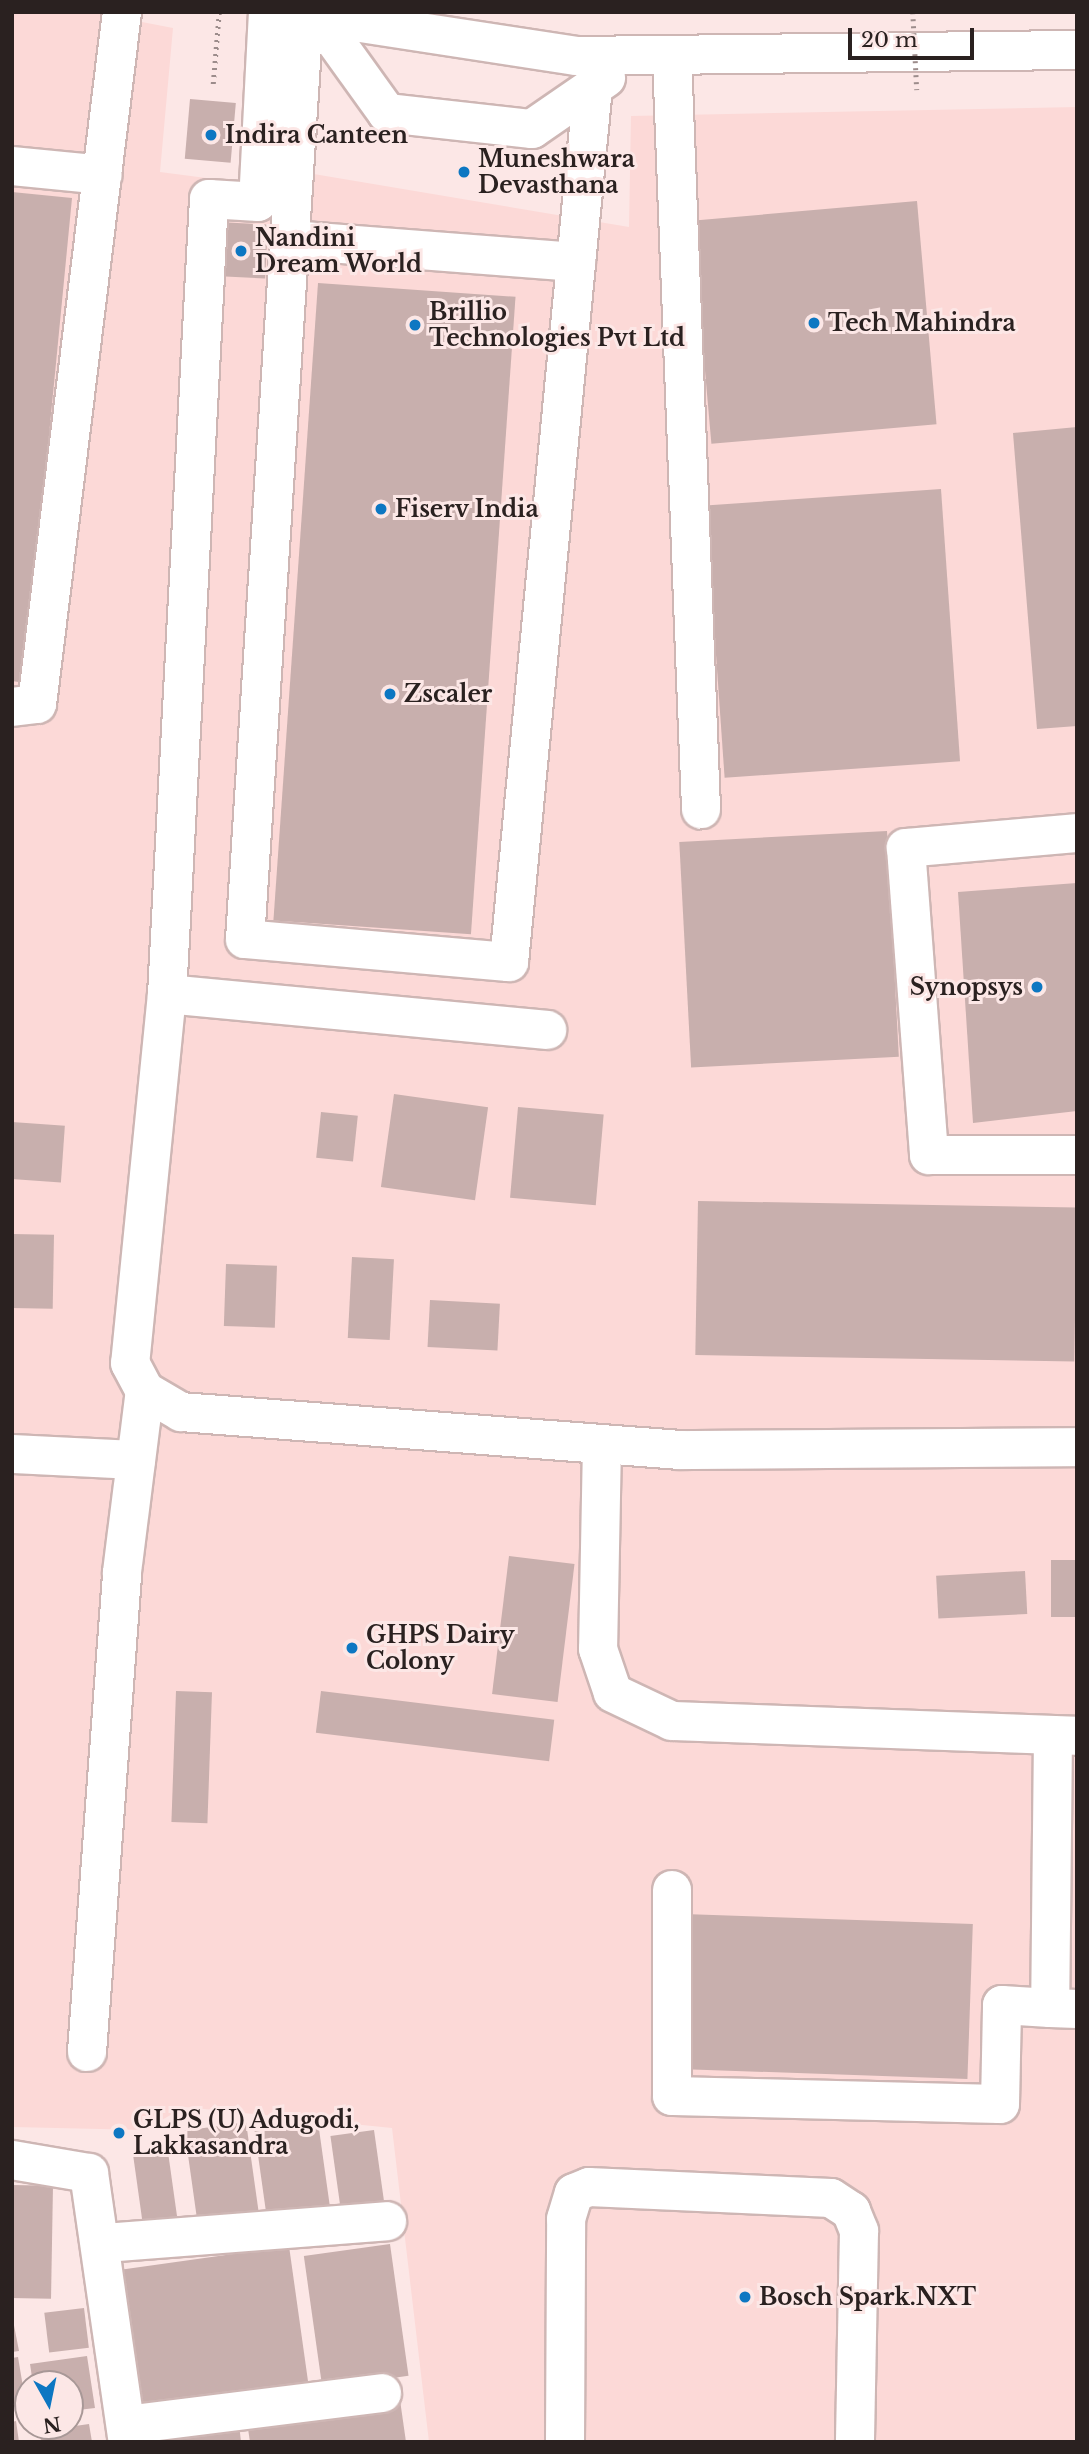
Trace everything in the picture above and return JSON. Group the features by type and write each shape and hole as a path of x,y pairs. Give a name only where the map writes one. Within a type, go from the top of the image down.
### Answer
{"street":[{"path":"12,707 37,704 122,12"},
{"path":"295,14 387,113 532,129 593,87 655,57"},
{"path":"295,14 576,56 1077,50"},
{"path":"295,14 290,240 245,939 509,962 593,87"},
{"path":"295,14 258,202 208,199 167,994 130,1363 145,1391 181,1412 680,1450 1077,1447"},
{"path":"655,57 701,809"},
{"path":"12,166 103,175"},
{"path":"290,240 576,262"},
{"path":"1077,834 906,848 929,1155 1077,1155"},
{"path":"167,994 547,1030"},
{"path":"87,2052 122,1572 145,1391"},
{"path":"602,1444 598,1649 613,1693 672,1721 1065,1735 1063,2008 1002,2006 1000,2104 672,2096 672,1890"},
{"path":"12,1454 136,1460"},
{"path":"12,2160 89,2173 104,2243 127,2433 382,2393"},
{"path":"565,2442 566,2219 574,2193 589,2187 831,2198 851,2211 859,2231 855,2442"},
{"path":"104,2243 387,2221"}],"path":[{"path":"213,85 219,12"},
{"path":"913,12 917,90"}],"shaded area":[{"path":"12,12 90,12 173,28 160,172 276,187 278,168 629,227 631,116 1077,107 1077,2442 429,2442 392,2128 184,2107 145,2130 12,2127"}],"building":[{"path":"190,99 236,103 231,163 185,159"},
{"path":"12,192 72,198 25,683 12,681"},
{"name":"Tech Mahindra","path":"917,201 937,424 711,444 692,221"},
{"name":"Nandini Dream World","path":"218,222 268,225 265,279 215,276"},
{"path":"318,283 516,297 471,934 273,920"},
{"path":"1077,427 1077,726 1037,729 1013,433"},
{"path":"941,489 960,761 725,778 706,505"},
{"path":"887,831 899,1057 691,1068 679,842"},
{"path":"1077,883 1077,1111 973,1123 958,892"},
{"path":"394,1094 488,1107 475,1200 381,1187"},
{"path":"518,1107 604,1114 596,1205 510,1198"},
{"path":"321,1112 358,1116 353,1162 316,1158"},
{"path":"12,1122 65,1126 61,1183 12,1179"},
{"path":"698,1201 1077,1208 1074,1362 695,1355"},
{"path":"12,1234 54,1235 53,1309 12,1308"},
{"path":"352,1257 394,1259 390,1340 348,1338"},
{"path":"226,1264 277,1266 275,1328 224,1326"},
{"path":"430,1300 500,1304 497,1351 428,1347"},
{"path":"509,1556 575,1564 558,1702 492,1694"},
{"path":"1051,1560 1077,1560 1077,1617 1051,1617"},
{"path":"1025,1571 1027,1614 938,1619 936,1576"},
{"path":"176,1691 212,1692 207,1823 171,1822"},
{"path":"321,1691 554,1720 549,1761 316,1733"},
{"path":"684,1914 973,1924 967,2079 679,2069"},
{"path":"246,2122 259,2216 198,2225 185,2131"},
{"path":"318,2122 331,2211 267,2220 255,2131"},
{"path":"374,2130 384,2202 341,2208 330,2136"},
{"path":"168,2152 178,2226 144,2231 133,2157"},
{"path":"12,2185 53,2186 51,2299 12,2298"},
{"path":"390,2244 409,2376 322,2388 304,2256"},
{"path":"289,2246 309,2392 132,2416 112,2271"},
{"path":"84,2308 89,2348 49,2353 44,2313"},
{"path":"12,2315 19,2351 12,2352"},
{"path":"87,2356 95,2408 84,2409 84,2370 31,2370 30,2364"},
{"path":"18,2357 20,2370 14,2370 12,2407 12,2358"},
{"path":"400,2400 406,2442 250,2442 247,2422"},
{"path":"12,2422 14,2440 19,2442 12,2442"},
{"path":"89,2424 92,2442 41,2442 84,2440 84,2425"},
{"path":"239,2424 241,2442 175,2442 173,2434"}],"place":[{"name":"Indira Canteen","path":"211,135"},
{"name":"Muneshwara Devasthana","path":"464,172"},
{"name":"Nandini Dream World","path":"241,251"},
{"name":"Tech Mahindra","path":"814,323"},
{"name":"Brillio Technologies Pvt Ltd","path":"415,325"},
{"name":"Fiserv India","path":"381,509"},
{"name":"Zscaler","path":"390,694"},
{"name":"Synopsys","path":"1037,987"},
{"name":"GHPS Dairy Colony","path":"352,1648"},
{"name":"GLPS (U) Adugodi, Lakkasandra","path":"119,2133"},
{"name":"Bosch Spark.NXT","path":"745,2297"}]}
